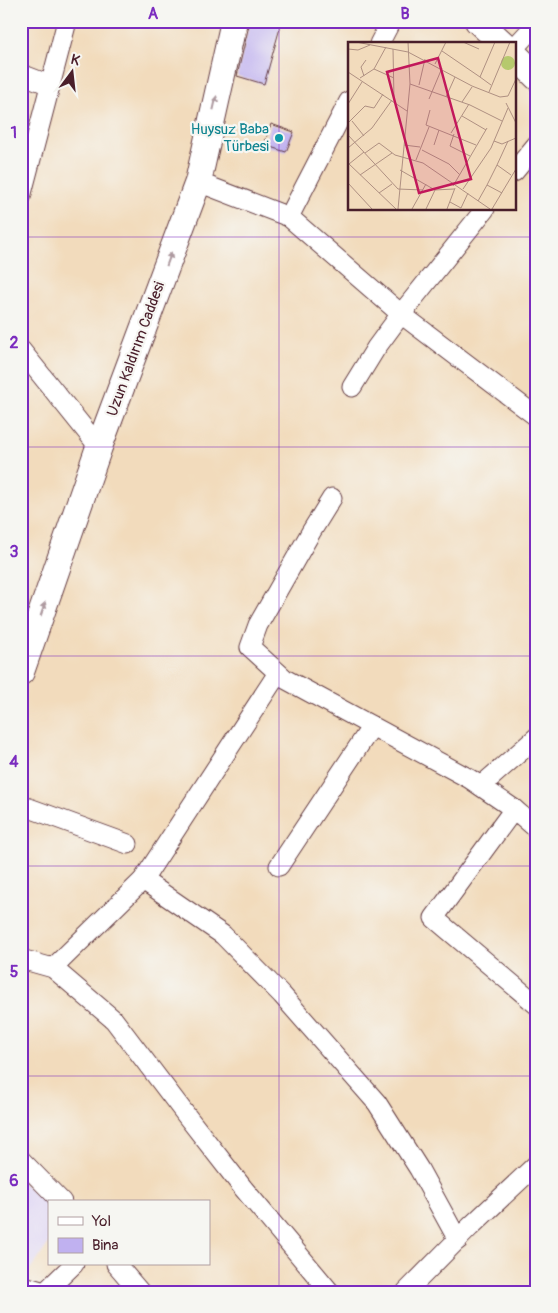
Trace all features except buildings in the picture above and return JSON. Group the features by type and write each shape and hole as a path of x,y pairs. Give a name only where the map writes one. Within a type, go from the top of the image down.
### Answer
{"main road":[{"name":"Uzun Kaldırım Caddesi","path":"21,672 99,447 198,182 234,21"},
{"path":"478,21 501,42"},
{"path":"516,56 537,78"}],"street":[{"path":"21,197 67,21"},
{"path":"380,42 391,21"},
{"path":"516,46 537,23"},
{"path":"21,74 50,85"},
{"path":"289,217 348,103"},
{"path":"516,170 537,144"},
{"path":"198,182 289,217 401,314 534,409"},
{"path":"352,387 376,348 401,314 484,210"},
{"path":"21,350 99,447"},
{"path":"332,498 258,625 250,647 285,679 470,779 514,809 537,829"},
{"path":"53,968 143,880 278,673"},
{"path":"279,866 372,726"},
{"path":"481,786 537,737"},
{"path":"21,805 128,844"},
{"path":"514,809 434,918 537,1005"},
{"path":"143,880 223,935 282,995 377,1103 419,1168 458,1240"},
{"path":"21,959 53,968 114,1020 243,1188 330,1292"},
{"path":"21,1160 60,1200"},
{"path":"406,1292 537,1164"},
{"path":"21,1285 45,1292 72,1266"},
{"path":"118,1266 140,1292"}],"shaded area":[{"path":"21,1181 48,1204 48,1244 31,1269 21,1266"}],"place":[{"name":"Huysuz Baba Türbesi","path":"279,138"}]}
